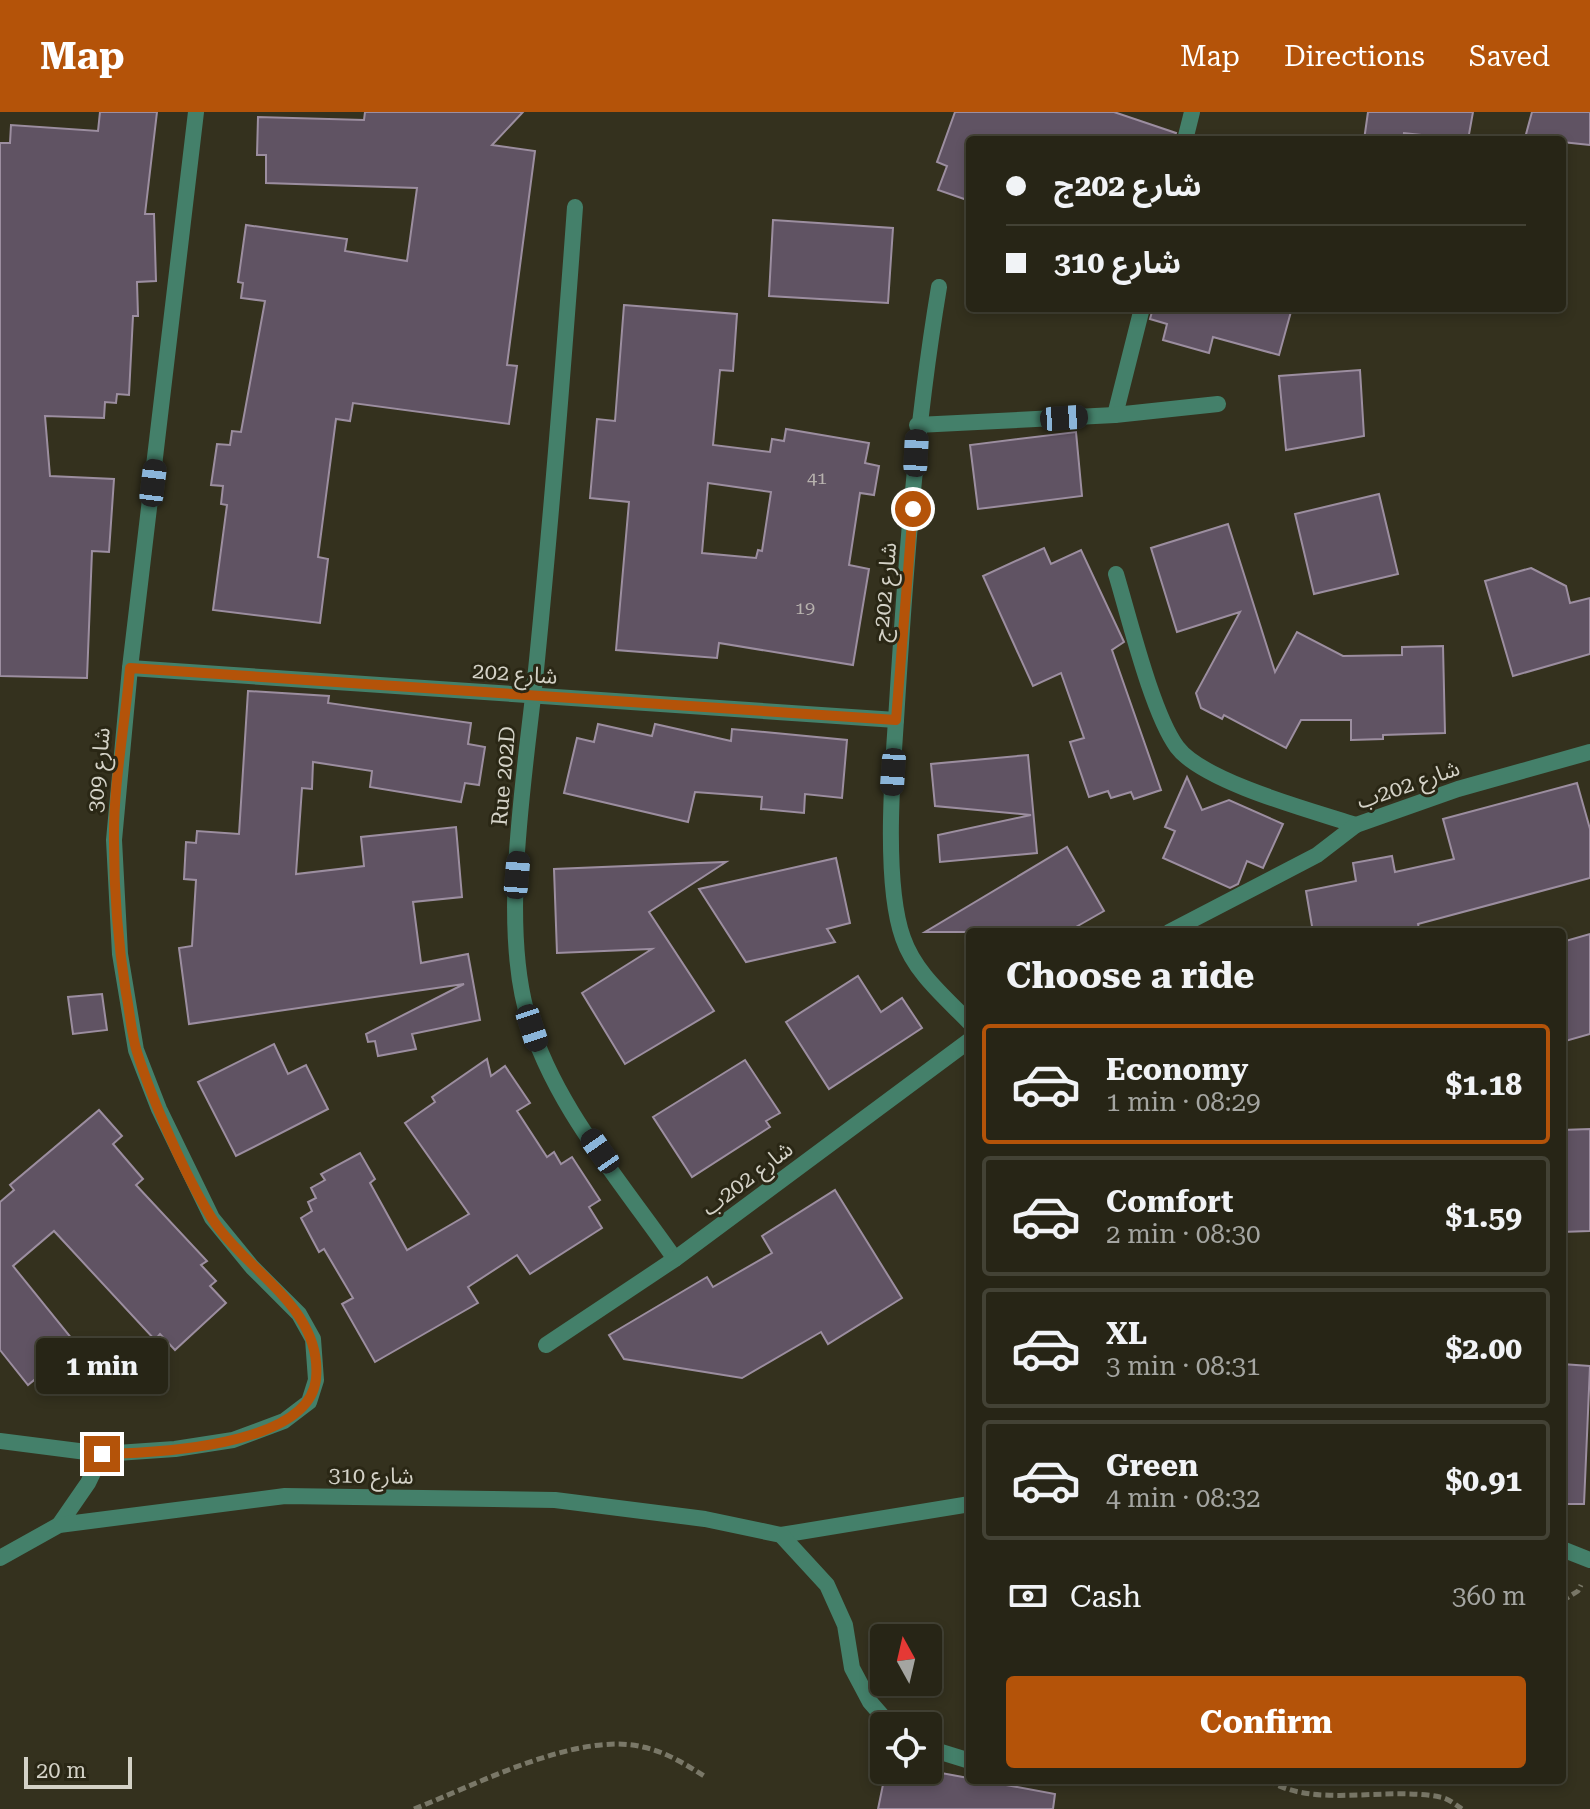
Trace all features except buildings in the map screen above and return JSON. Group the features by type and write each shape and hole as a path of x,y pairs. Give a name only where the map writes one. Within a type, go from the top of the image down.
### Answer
{"street":[{"name":"شارع 309","path":"102,1454 175,1449 260,1433 284,1421 309,1402 316,1380 313,1339 299,1314 252,1267 212,1218 159,1109 136,1050 120,954 114,840 130,668 196,112"},
{"path":"1186,136 1192,112"},
{"name":"Rue 202D","path":"575,207 554,484 517,875 519,964 526,1008 538,1047 565,1101 675,1259"},
{"name":"شارع 202ج","path":"939,287 917,425 891,798 898,914 903,938 928,981 966,1019"},
{"path":"1115,415 1141,312"},
{"path":"917,425 1115,415 1218,404"},
{"path":"1116,574 1163,722 1177,747 1188,758 1252,791 1356,825"},
{"name":"شارع 202","path":"130,668 896,720"},
{"name":"شارع 202ب","path":"1190,927 1317,855 1356,825 1458,789 1590,752"},
{"name":"شارع 202ب","path":"546,1345 675,1259 966,1043"},
{"path":"0,1441 102,1454 88,1483 59,1525 0,1558"},
{"name":"شارع 310","path":"59,1525 285,1496 555,1500 705,1519 781,1535"},
{"path":"781,1535 966,1505"},
{"path":"781,1535 827,1585 845,1625 852,1668 879,1712"},
{"path":"1566,1551 1590,1560"},
{"path":"942,1752 966,1760"}],"path":[{"path":"414,1809 573,1750 606,1745 642,1746 676,1759 704,1776"},
{"path":"1272,1784 1280,1791 1316,1801 1442,1797 1462,1809"}],"route":[{"path":"102,1454 175,1449 260,1433 284,1421 309,1402 316,1380 313,1339 299,1314 252,1267 212,1218 159,1109 136,1050 120,954 114,840 130,668 896,720 913,509"}]}
